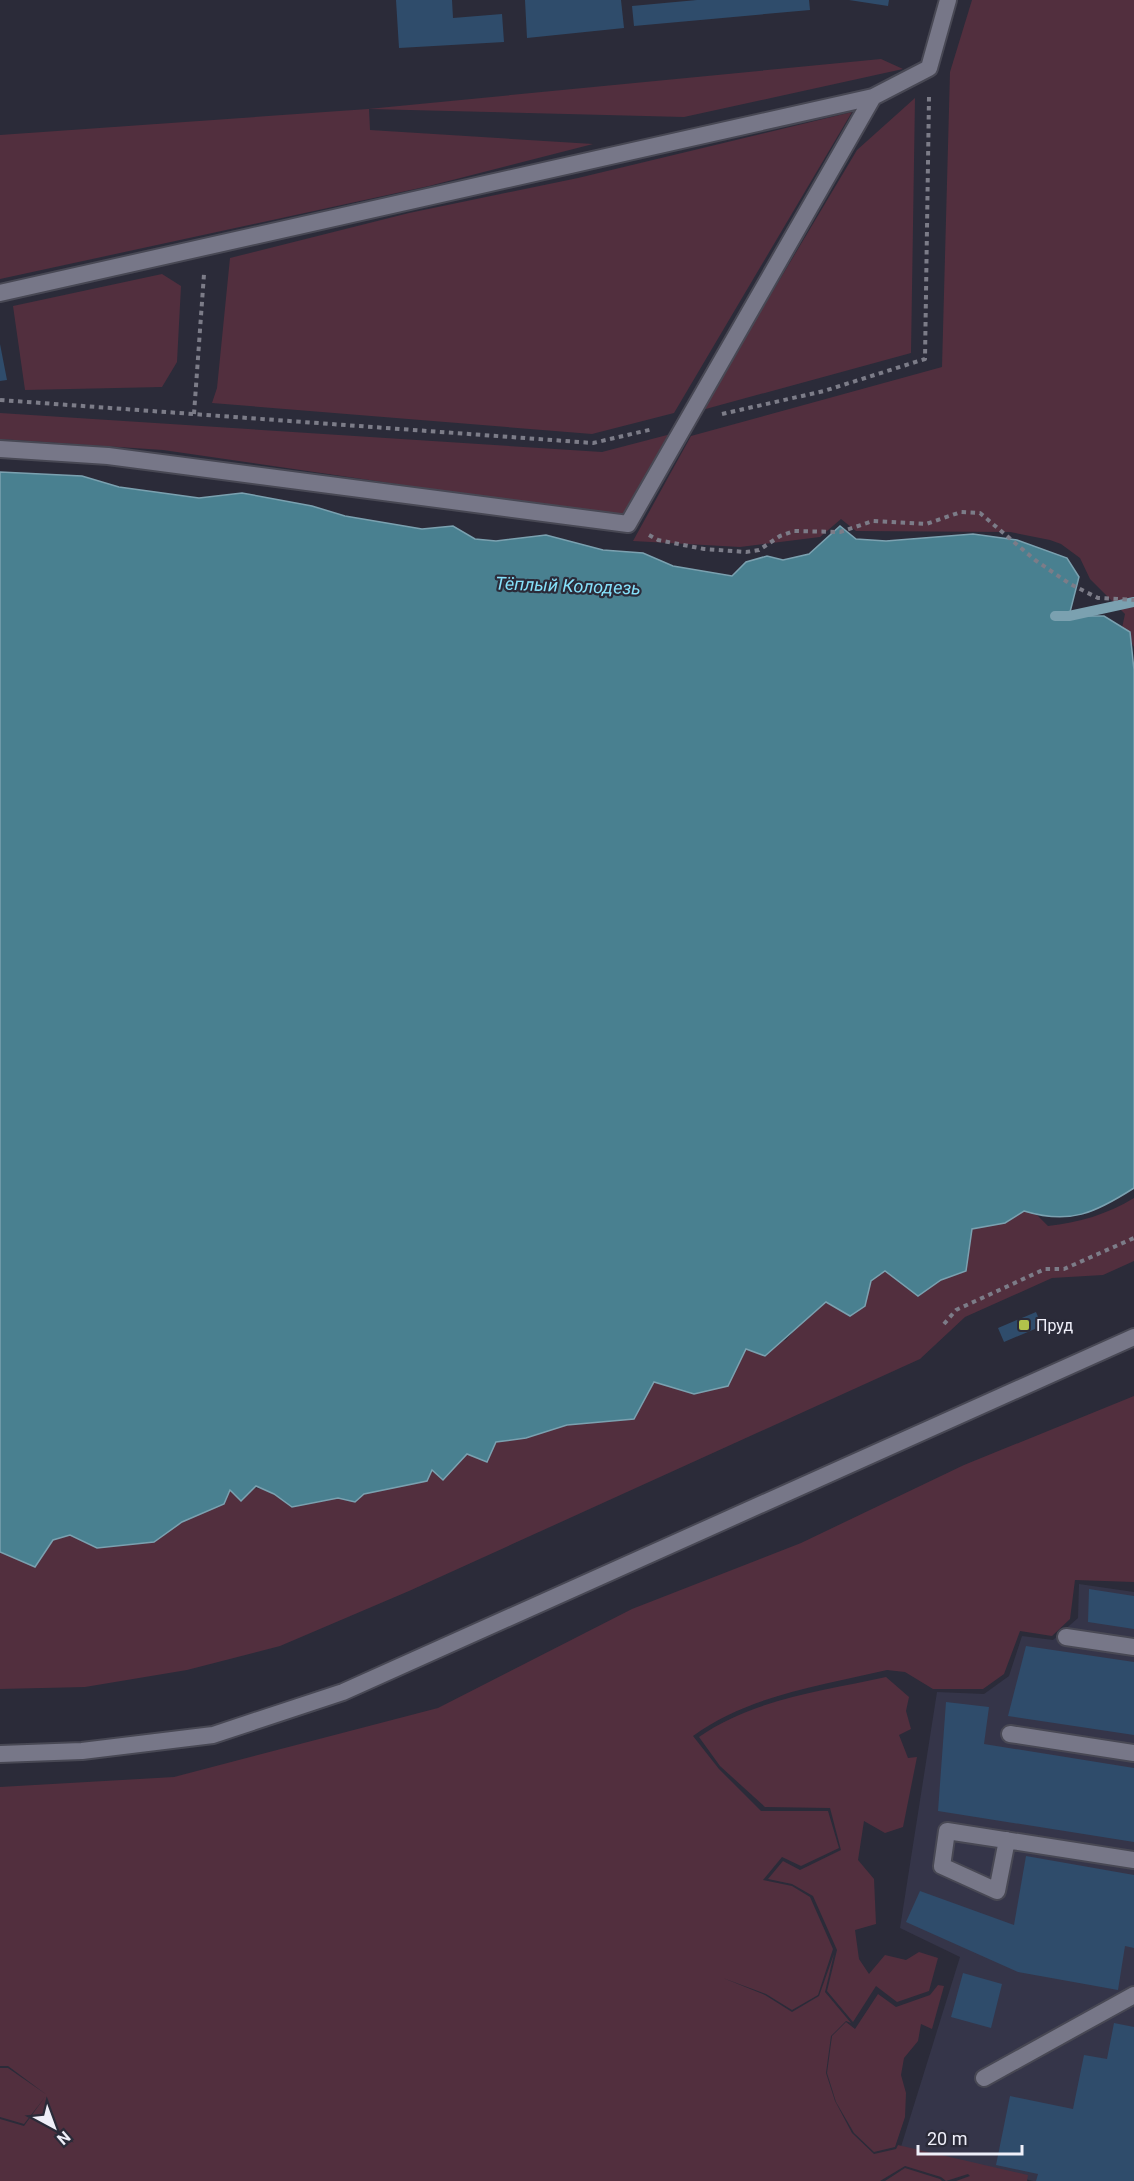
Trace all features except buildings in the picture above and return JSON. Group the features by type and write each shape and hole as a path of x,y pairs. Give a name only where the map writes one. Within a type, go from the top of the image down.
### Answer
{"street":[{"path":"0,293 873,97 929,68 948,0"},
{"path":"0,449 108,456 628,524 873,97"},
{"path":"0,1754 82,1751 213,1735 343,1692 1134,1337"},
{"path":"1066,1637 1134,1647"},
{"path":"1010,1734 1134,1753"},
{"path":"1007,1840 997,1891 942,1866 947,1831 1007,1840 1134,1860"},
{"path":"984,2078 1134,1995"}],"path":[{"path":"0,400 593,443 824,391 925,359 929,68"},
{"path":"194,414 206,246"},
{"path":"628,524 658,540 704,549 746,552 759,550 780,536 794,531 840,532 873,521 926,524 962,512 980,513 1035,561 1070,584 1098,598 1134,600"},
{"path":"944,1324 956,1310 1045,1269 1064,1269 1134,1238"}],"shaded area":[{"path":"972,0 1134,0 1134,647 1122,628 1125,614 1090,579 1080,558 1061,544 1050,540 1010,532 856,531 841,519 820,537 740,547 633,541 691,436 942,367 950,72"},
{"path":"881,59 903,69 684,117 369,109 370,130 593,144 429,186 0,279 0,135 368,109"},
{"path":"915,98 911,353 702,410 857,150"},
{"path":"852,112 674,413 592,434 212,403 217,388 230,258 409,213 578,178"},
{"path":"162,274 181,286 177,362 162,387 25,390 13,306"},
{"path":"0,413 602,452 671,434 624,517 163,450 0,439"},
{"path":"1134,1198 1134,1261 1103,1275 1052,1278 965,1317 920,1359 409,1591 280,1646 187,1670 85,1687 0,1689 0,1552 35,1567 53,1540 70,1535 97,1548 154,1542 182,1522 224,1504 230,1490 257,1488 269,1492 292,1507 338,1498 355,1502 364,1494 426,1481 432,1470 443,1479 467,1454 495,1442 526,1438 567,1425 634,1419 654,1382 694,1394 746,1349 786,1340 799,1325 827,1302 865,1306 871,1281 885,1270 918,1296 941,1280 966,1271 972,1229 1005,1223 1024,1211 1037,1215 1048,1226 1070,1223 1103,1213"},
{"path":"1134,1396 1134,1582 1075,1580 1070,1619 1052,1636 1020,1631 1004,1674 983,1689 933,1689 905,1672 887,1670 761,1701 715,1722 693,1736 719,1769 761,1811 828,1811 839,1848 801,1866 782,1857 763,1880 792,1886 810,1897 833,1949 818,1995 792,2010 766,1994 723,1978 765,1995 792,2012 819,1996 834,1954 825,1992 851,2023 846,2021 831,2036 826,2073 835,2101 852,2133 874,2154 896,2149 898,2145 1028,2175 1027,2181 956,2181 970,2176 968,2174 946,2181 941,2177 905,2166 880,2181 0,2181 0,2119 24,2126 45,2097 24,2124 0,2117 0,2068 8,2068 47,2095 8,2066 0,2066 0,1787 174,1777 438,1708 632,1609 801,1543 964,1465"},
{"path":"1079,1584 1134,1592 1134,2181 1033,2181 900,2150 960,1957 900,1928 937,1692 984,1694 1009,1676 1022,1636 1053,1640 1078,1618"},
{"path":"886,1677 909,1697 906,1711 911,1729 899,1735 908,1758 917,1757 903,1827 885,1833 864,1821 858,1860 874,1879 876,1924 855,1930 859,1959 869,1974 885,1955 906,1960 919,1952 938,1958 929,1991 897,2002 876,1986 853,2022 827,1991 837,1950 813,1896 792,1884 768,1879 783,1861 800,1870 841,1850 830,1808 765,1807 720,1766 699,1737 720,1724 765,1705 813,1692"},
{"path":"938,1985 944,1986 932,2029 921,2024 918,2041 904,2058 901,2075 906,2093 905,2117 895,2147 874,2152 854,2133 836,2102 827,2073 832,2036 846,2022 855,2029 878,1994 896,2007 930,1995"},
{"path":"905,2168 940,2179 942,2181 885,2181"}],"water":[{"path":"0,472 82,476 119,487 199,498 242,493 312,506 345,516 422,529 453,526 475,539 496,541 546,535 603,550 643,553 673,566 732,576 746,562 767,556 783,560 809,554 840,526 856,539 886,541 973,534 1017,540 1067,558 1079,577 1069,616 1104,616 1130,632 1134,670 1134,1188 1107,1204 1082,1214 1055,1217 1024,1211 1005,1223 972,1229 966,1271 941,1280 918,1296 885,1271 871,1281 865,1306 850,1316 826,1302 765,1356 746,1349 728,1386 694,1394 654,1382 634,1419 567,1425 526,1438 496,1442 487,1462 467,1454 443,1480 432,1470 427,1481 364,1494 355,1502 338,1498 292,1507 274,1494 256,1486 241,1501 230,1490 224,1504 182,1522 154,1542 97,1548 70,1535 53,1540 35,1567 0,1552"}],"waterway":[{"name":"Тёплый Колодезь","path":"1055,616 1069,616 1134,602"}],"place":[{"name":"Пруд","path":"1024,1325"}]}
